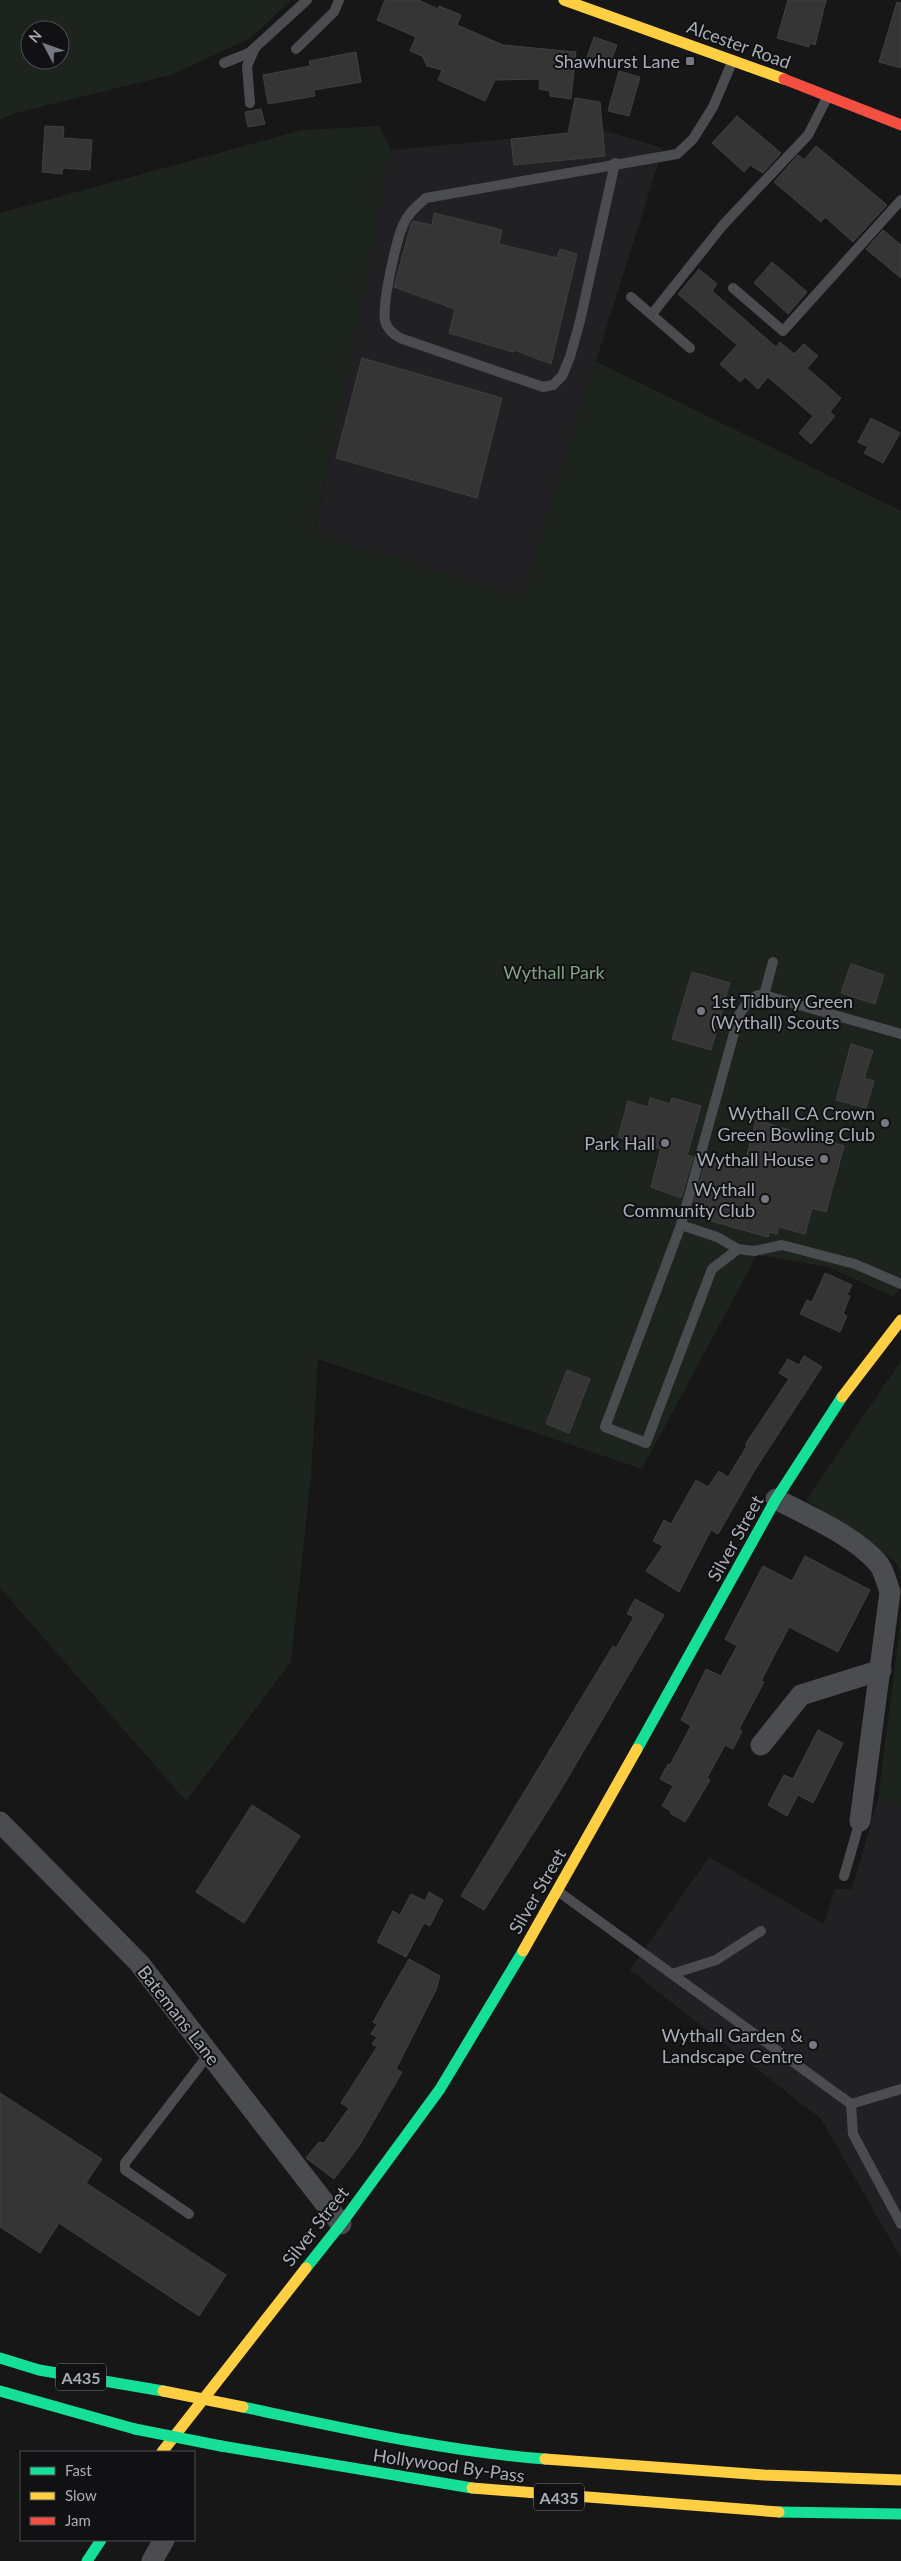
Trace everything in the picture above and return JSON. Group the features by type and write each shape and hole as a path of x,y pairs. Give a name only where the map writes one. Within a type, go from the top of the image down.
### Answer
{"main road":[{"name":"Alcester Road","path":"564,0 733,59 901,125"},
{"name":"Silver Street","path":"163,2451 223,2371 341,2224 440,2089 558,1892 776,1499 844,1394 901,1320"},
{"name":"Hollywood By-Pass","path":"0,2358 39,2370 163,2391 406,2441 506,2456 764,2476 901,2480"},
{"name":"Hollywood By-Pass","path":"0,2391 134,2429 221,2446 492,2491 758,2512 901,2514"},
{"path":"87,2561 100,2541"}],"street":[{"path":"776,1499 836,1532 863,1550 880,1565 890,1592 860,1821"},
{"path":"761,1745 800,1695 881,1670"},
{"name":"Batemans Lane","path":"0,1822 139,1963 341,2224"},
{"path":"152,2561 163,2541"}],"lane":[{"path":"224,63 249,53 307,0"},
{"path":"296,49 334,12 339,0"},
{"path":"250,103 247,66 257,45"},
{"path":"615,163 578,330 562,376 553,385 543,387 400,338 391,332 385,322 385,311 391,270 403,225 412,210 426,198 615,163 677,154 693,139 713,107 733,59"},
{"path":"652,314 723,225 808,135 828,95"},
{"path":"733,288 783,331 901,200"},
{"path":"631,297 690,348"},
{"path":"764,995 773,962"},
{"path":"738,1249 712,1269 646,1443 605,1427 681,1224 738,1015 749,1000 761,994 901,1034"},
{"path":"681,1224 717,1237 738,1249 754,1251 782,1245 855,1264 901,1284"},
{"path":"844,1876 860,1821"},
{"path":"558,1892 851,2104"},
{"path":"672,1974 716,1960 761,1931"},
{"path":"188,2214 125,2170 125,2163 210,2054"},
{"path":"851,2104 901,2089"},
{"path":"851,2104 852,2134 901,2224"}],"shaded area":[{"path":"602,130 663,148 522,597 314,534 372,249 385,169 392,150"},
{"name":"Wythall Garden & Landscape Centre","path":"878,1799 901,1806 901,2258 821,2119 630,1970 709,1857 824,1924 835,1889 852,1889"}],"green space":[{"path":"0,0 291,0 251,38 171,75 19,112 0,119"},
{"name":"Wythall Park","path":"379,126 392,150 385,169 372,249 314,533 522,597 595,361 901,511 901,1288 893,1297 829,1267 757,1255 642,1469 318,1359 311,1475 291,1662 186,1801 0,1588 0,213 302,130"},
{"path":"901,1361 901,1573 895,1561 806,1500"},
{"path":"901,1618 901,1806 878,1799"}],"building":[{"path":"385,0 418,0 438,9 439,6 461,15 457,25 503,45 576,52 571,99 550,96 550,91 539,89 540,79 495,80 485,101 438,80 442,70 427,66 422,56 410,51 416,37 377,20"},
{"path":"788,0 826,0 815,45 810,43 809,47 777,38"},
{"path":"897,2 901,3 901,68 879,62"},
{"path":"594,37 617,45 609,66 587,57"},
{"path":"356,52 361,82 314,90 315,96 268,104 263,75 310,66 309,61"},
{"path":"619,71 640,77 629,116 608,111"},
{"path":"575,98 600,102 605,156 514,165 511,139 568,133"},
{"path":"261,109 265,124 248,127 245,112"},
{"path":"737,116 781,153 763,173 750,165 744,172 712,143"},
{"path":"45,126 64,127 63,138 92,140 90,170 63,168 62,174 42,172"},
{"path":"816,146 887,205 853,242 825,217 821,222 774,182 798,155 804,160"},
{"path":"434,213 502,230 499,244 557,258 560,249 577,254 551,364 514,350 513,352 449,333 455,309 394,287 411,224 413,221 432,225"},
{"path":"883,230 901,245 901,278 866,249"},
{"path":"772,262 807,292 788,314 754,283"},
{"path":"699,269 717,284 712,291 776,347 780,342 794,354 804,344 818,356 807,368 841,398 830,412 835,416 811,444 799,433 813,416 768,377 758,389 745,377 740,382 720,364 737,345 678,294"},
{"path":"362,358 502,398 477,498 336,458"},
{"path":"871,418 900,433 883,463 864,453 868,447 858,442"},
{"path":"851,964 884,975 875,1004 841,993"},
{"name":"1st Tidbury Green (Wythall) Scouts","path":"692,972 730,983 711,1050 672,1039"},
{"path":"851,1044 873,1051 864,1078 874,1081 866,1108 836,1100"},
{"name":"Park Hall","path":"650,1098 670,1104 672,1098 701,1106 687,1155 693,1157 681,1198 651,1187 661,1149 618,1137 628,1101 648,1107"},
{"name":"Wythall Community Club","path":"756,1120 844,1146 826,1212 812,1208 805,1234 779,1227 777,1234 769,1232 768,1237 711,1221 712,1218 695,1214 698,1203 694,1202 706,1160 743,1170"},
{"path":"825,1273 852,1285 847,1295 850,1296 843,1314 847,1316 840,1332 800,1314 807,1300 812,1302"},
{"path":"804,1356 822,1367 756,1468 718,1534 711,1530 679,1592 646,1571 663,1546 653,1541 664,1520 671,1524 696,1480 708,1487 719,1471 728,1477 747,1446 745,1445 789,1379 779,1373 788,1359 799,1365"},
{"path":"567,1370 590,1379 569,1433 546,1424"},
{"path":"805,1556 870,1590 838,1652 789,1627 761,1681 764,1682 739,1729 742,1731 733,1749 725,1745 707,1778 710,1780 685,1822 662,1806 673,1786 660,1779 668,1764 670,1765 691,1726 681,1720 706,1669 721,1676 737,1646 725,1639 763,1566 792,1581"},
{"path":"635,1599 664,1615 557,1796 484,1910 461,1896 613,1646 616,1648 634,1617 627,1614"},
{"path":"818,1730 843,1743 813,1803 798,1795 787,1816 768,1805 784,1775 793,1779"},
{"path":"252,1805 300,1836 244,1923 196,1892"},
{"path":"429,1892 443,1900 430,1926 424,1923 406,1957 377,1942 393,1911 400,1915 411,1894 425,1901"},
{"path":"409,1959 440,1976 436,1990 396,2069 402,2072 359,2146 334,2179 306,2158 319,2142 324,2143 349,2108 341,2103 377,2047 372,2044 377,2037 371,2034 377,2024 373,2022"},
{"path":"0,2093 102,2159 86,2183 226,2275 199,2316 59,2223 40,2253 0,2227"}],"traffic: fast":[{"path":"637,1749 776,1499 842,1397"},
{"path":"306,2268 341,2224 440,2089 523,1951"},
{"path":"0,2358 39,2370 163,2391"},
{"path":"0,2391 135,2429"},
{"path":"243,2407 431,2445 545,2459"},
{"path":"135,2429 221,2446"},
{"path":"221,2446 472,2488"},
{"path":"779,2512 901,2514"},
{"path":"87,2561 100,2541"}],"traffic: slow":[{"path":"564,0 784,79"},
{"path":"842,1397 901,1320"},
{"path":"523,1951 637,1749"},
{"path":"163,2451 306,2268"},
{"path":"163,2391 243,2407"},
{"path":"545,2459 764,2475 901,2480"},
{"path":"472,2488 779,2512"}],"traffic: jam":[{"path":"784,79 901,125"}],"place":[{"name":"Shawhurst Lane","path":"690,61"},
{"name":"1st Tidbury Green (Wythall) Scouts","path":"701,1011"},
{"name":"Wythall CA Crown Green Bowling Club","path":"885,1123"},
{"name":"Park Hall","path":"665,1143"},
{"name":"Wythall House","path":"824,1159"},
{"name":"Wythall Community Club","path":"765,1199"},
{"name":"Wythall Garden & Landscape Centre","path":"813,2045"}]}
